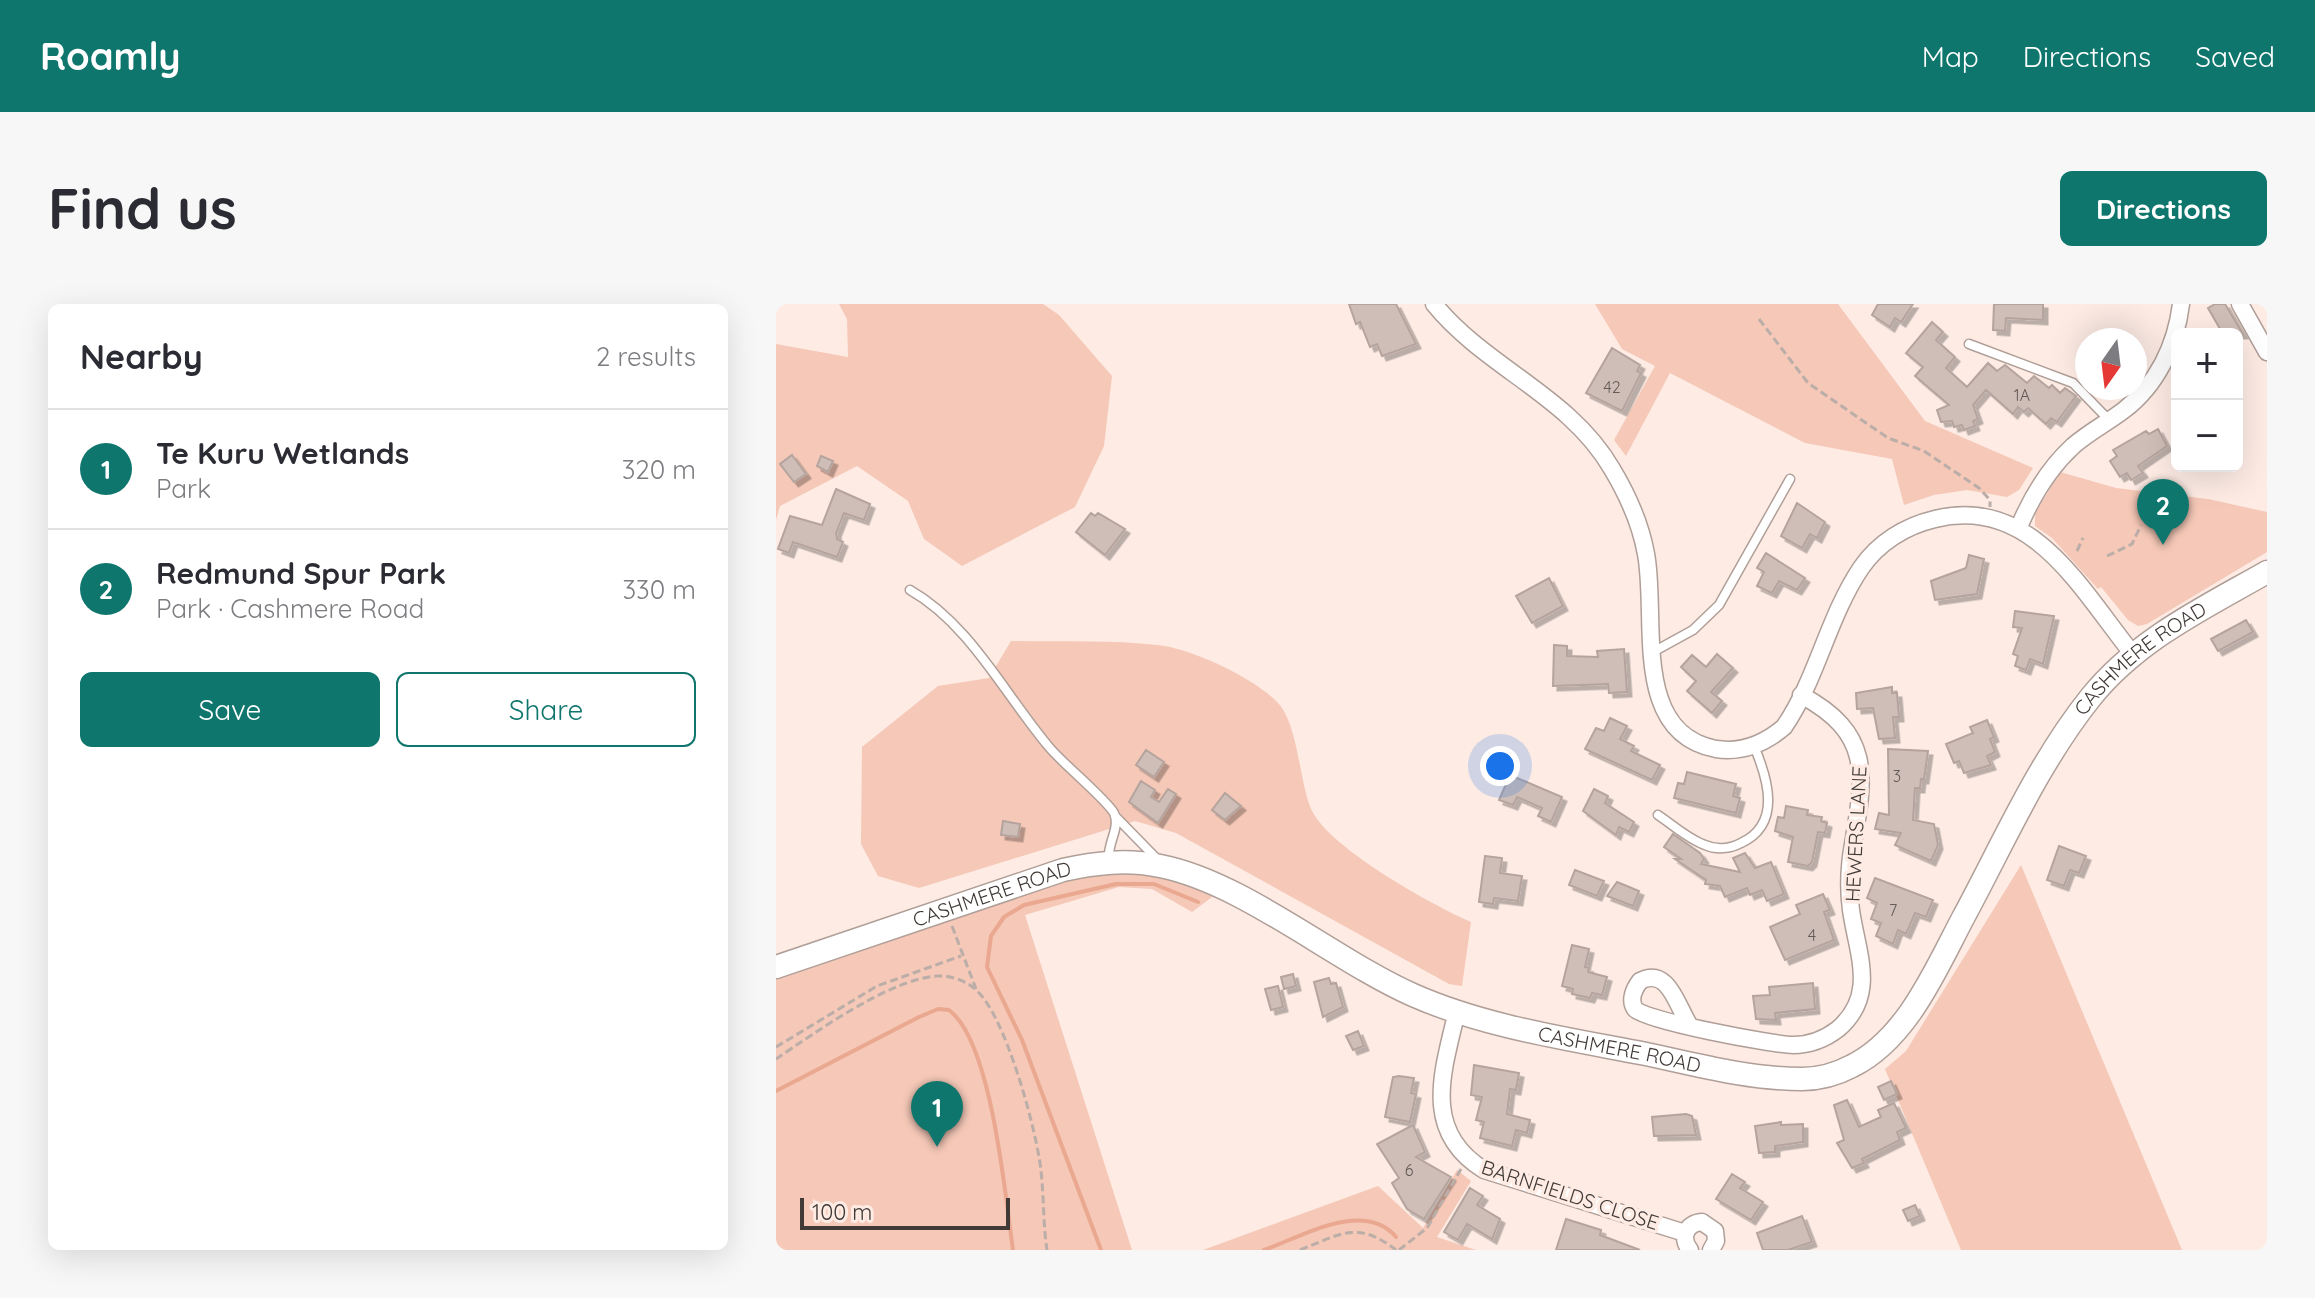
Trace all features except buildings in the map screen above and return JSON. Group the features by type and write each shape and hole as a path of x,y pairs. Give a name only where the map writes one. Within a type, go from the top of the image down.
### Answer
{"street":[{"path":"1434,304 1484,352 1540,390 1586,434 1612,468 1637,523 1646,555 1658,694 1673,727 1696,743 1711,748 1738,750 1754,746 1784,727 1854,580 1885,543 1910,527 1942,517 1990,518 2019,527 2036,538 2062,564 2132,653"},
{"path":"2019,527 2048,473 2074,445 2133,403 2160,369 2175,338 2181,304"},
{"path":"2240,304 2267,352"},
{"name":"CASHMERE ROAD","path":"776,967 1063,870 1109,862 1159,865 1219,888 1408,993 1457,1011 1584,1042 1751,1075 1807,1079 1855,1065 1889,1038 1909,1012 2059,742 2089,699 2132,653 2267,572"},
{"name":"HEWERS LANE","path":"1690,1026 1776,1044 1811,1043 1838,1029 1848,1019 1861,994 1864,965 1850,906 1849,876 1862,794 1860,755 1835,716 1801,695"},
{"name":"BARNFIELDS CLOSE","path":"1457,1011 1440,1096 1445,1124 1461,1152 1484,1170 1685,1233"},
{"name":"BARNFIELDS CLOSE","path":"1690,1250 1685,1243 1685,1233 1697,1222 1712,1226 1716,1236 1711,1250"}],"lane":[{"path":"1969,344 2073,383 2109,420"},
{"path":"1653,652 1693,630 1719,605 1790,479"},
{"path":"910,590 955,627 1049,747 1154,852 1159,865"},
{"path":"1658,815 1705,845 1730,848 1752,837 1767,814 1769,800 1766,773 1754,746"},
{"path":"1109,862 1108,849 1115,816"}],"path":[{"path":"1759,319 1808,383 1888,438 1924,451 1979,488 1990,500 1990,518"},
{"path":"2107,556 2132,544 2141,525"},
{"path":"2077,551 2083,538"},
{"path":"947,909 961,956 976,989 1004,1035 1021,1088 1041,1170 1047,1250"},
{"path":"776,1047 877,986 961,956"},
{"path":"776,1059 834,1020 922,979 951,977 976,989"},
{"path":"1300,1250 1347,1232 1364,1230 1397,1250 1427,1228 1461,1169"}],"shaded area":[{"path":"839,304 1043,304 1059,315 1112,376 1104,446 1075,507 962,566 924,539 908,501 857,466 780,506 776,520 776,344 848,357 847,319"},
{"path":"1595,304 1838,304 1925,421 2033,468 2019,490 2007,497 1967,490 1934,495 1904,505 1892,459 1805,443 1670,373 1626,456 1614,440 1655,366 1622,349"},
{"path":"2060,472 2116,488 2208,499 2267,512 2267,552 2147,624 2138,626 2128,620 2101,587 2098,589 2052,538 2035,526 2035,514"},
{"path":"1011,641 1121,642 1171,647 1221,666 1267,693 1277,702 1290,725 1308,799 1323,826 1339,842 1384,874 1471,922 1462,986 1449,984 1176,833 1135,821 919,888 878,876 861,844 862,747 938,686 989,678"},
{"path":"2021,865 2182,1250 1961,1250 1885,1069 1906,1051"},
{"path":"1104,870 1163,874 1216,894 1192,912 1152,889 1119,887 1025,915 1132,1250 776,1250 776,976 1062,878"},
{"path":"1457,1170 1471,1181 1437,1237 1476,1250 1203,1250 1378,1186 1423,1228"}],"waterway":[{"path":"1101,1250 1022,1040 987,967 991,936 1004,917 1024,905 1116,884 1154,884 1198,902"},
{"path":"776,1091 919,1017 938,1009 949,1010 964,1027 986,1086 1001,1159 1013,1250"},
{"path":"1264,1250 1314,1230 1350,1221 1367,1221 1383,1226 1396,1237"}],"place":[{"name":"Redmund Spur Park","path":"2163,545"},
{"name":"Te Kuru Wetlands","path":"937,1147"}]}
